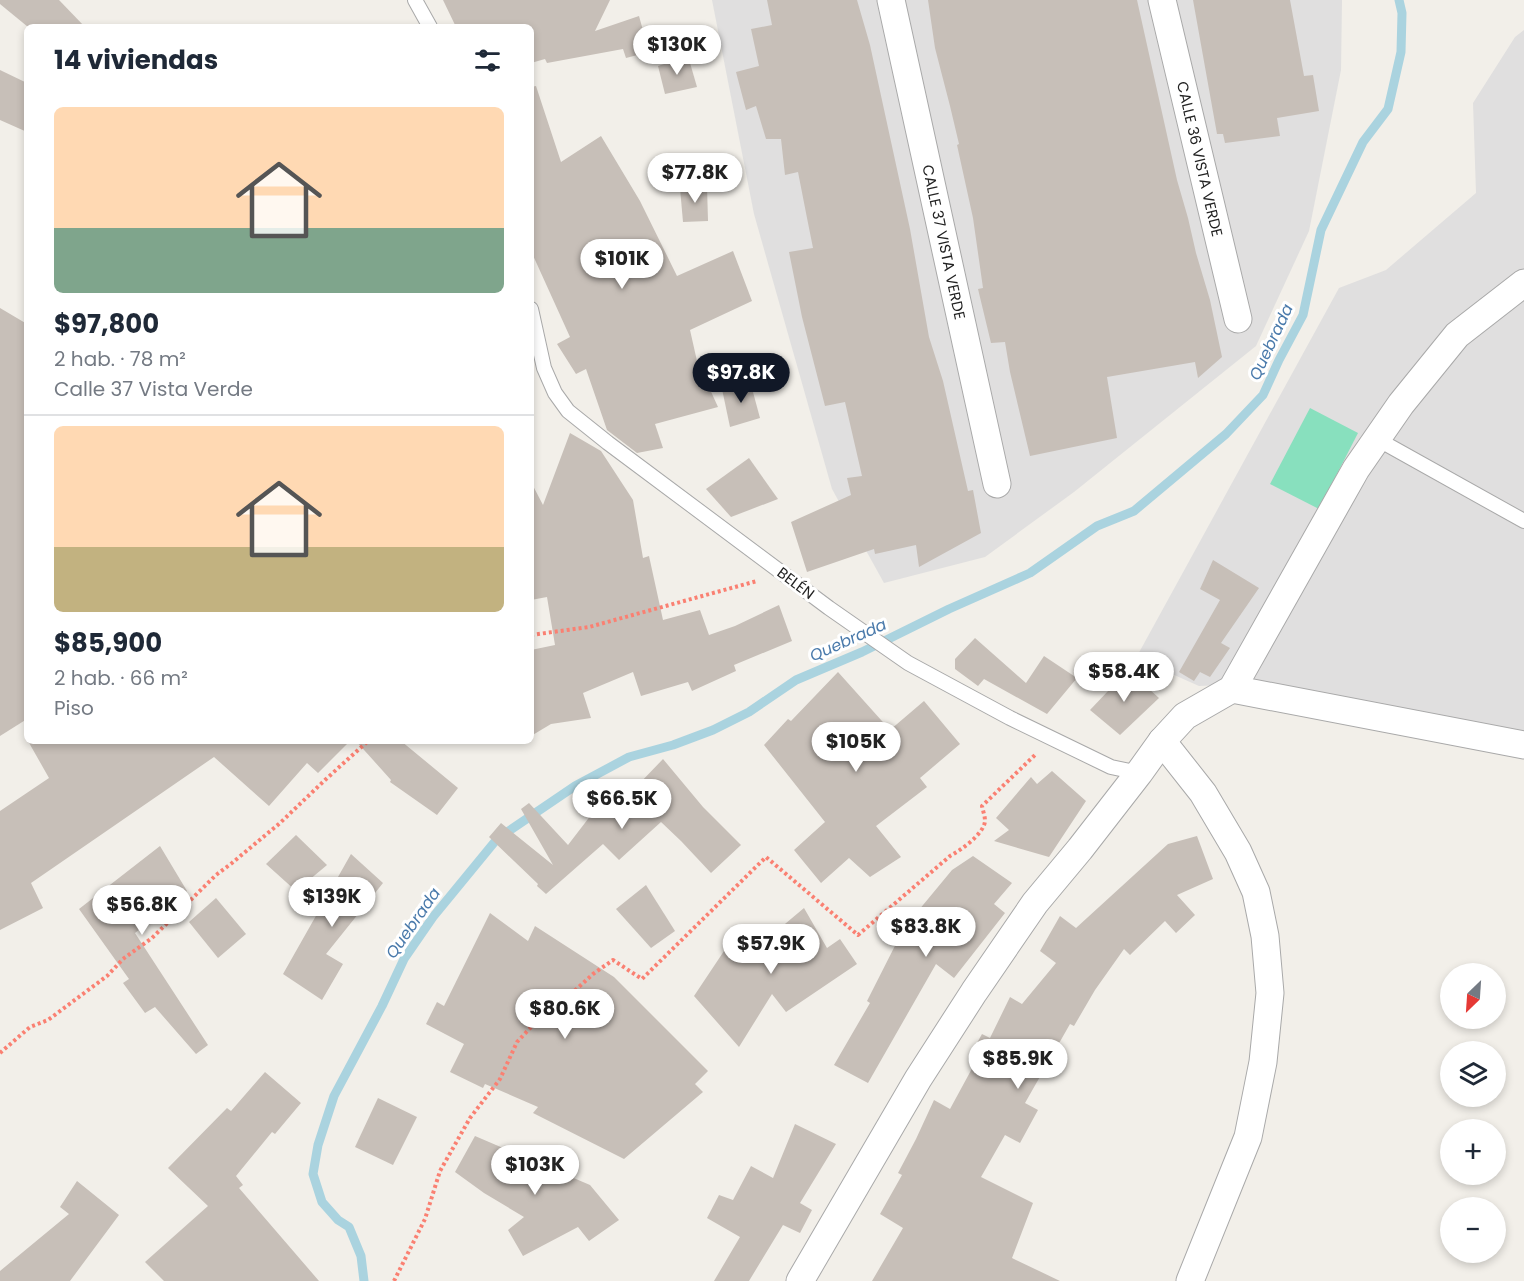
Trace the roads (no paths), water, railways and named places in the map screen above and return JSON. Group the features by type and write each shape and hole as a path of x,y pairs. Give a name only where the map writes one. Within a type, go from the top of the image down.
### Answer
{"street":[{"name":"CALLE 37 VISTA VERDE","path":"891,0 997,484"},
{"name":"CALLE 36 VISTA VERDE","path":"1162,0 1238,319"},
{"path":"800,1281 918,1079 1035,903 1162,741 1185,716 1232,689 1356,469 1401,404 1457,335 1524,283"},
{"path":"1232,689 1524,745"},
{"path":"1162,741 1203,793 1238,852 1256,892 1265,936 1270,993 1263,1062 1248,1137 1190,1281"}],"lane":[{"path":"415,0 428,24"},
{"name":"BELÉN","path":"534,323 544,368 555,393 568,411 829,608 908,663 1000,712 1111,767 1139,773"},
{"path":"1377,439 1524,521"}],"waterway":[{"name":"Quebrada","path":"364,1281 361,1256 349,1227 338,1220 322,1202 313,1174 318,1145 334,1096 404,959 433,917 497,839 575,786 629,757 673,745 713,730 749,712 796,680 862,652 949,609 1030,573 1097,526 1134,511 1226,434 1263,395 1303,315 1321,230 1363,142 1388,109 1401,52 1402,13 1399,0"}]}
